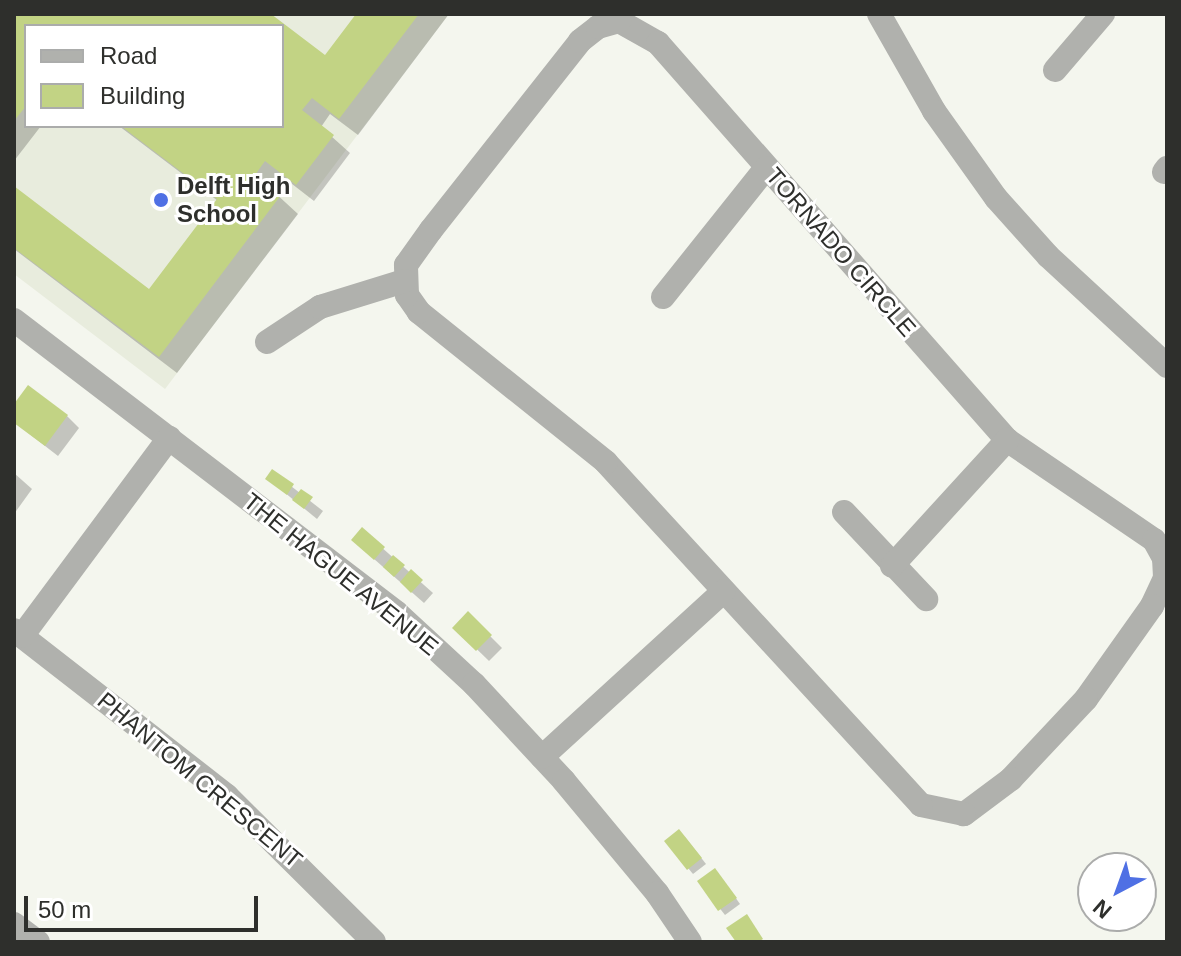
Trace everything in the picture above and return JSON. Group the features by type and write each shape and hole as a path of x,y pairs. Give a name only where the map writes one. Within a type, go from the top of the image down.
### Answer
{"street":[{"path":"879,14 934,111 996,198 1079,287 1167,366"},
{"path":"1055,70 1103,14"},
{"name":"TORNADO CIRCLE","path":"619,21 658,43 1007,440 1154,540 1164,558 1165,578 1152,606 1086,699 1011,779 964,814 921,805 606,462 419,312 404,281 406,265 431,230 580,41 619,21"},
{"path":"663,297 766,168"},
{"path":"267,342 320,307 404,281"},
{"name":"THE HAGUE AVENUE","path":"14,320 397,613 542,757 621,847 690,942"},
{"path":"18,633 169,438"},
{"path":"892,566 1007,440"},
{"path":"844,512 926,599"},
{"path":"542,757 724,591"},
{"name":"PHANTOM CRESCENT","path":"18,633 227,796 374,942"},
{"path":"14,924 38,942"}],"shaded area":[{"name":"Delft High School","path":"14,14 449,14 165,389 14,274"}],"building":[{"path":"14,14 271,14 325,55 356,14 419,14 339,119 312,98 302,110 334,135 296,185 265,161 255,175 281,195 159,357 14,248 14,186 149,289 217,199 124,128 284,128 284,24 24,24 24,108 14,121"},
{"path":"28,385 68,415 45,446 14,423 14,404"},
{"path":"272,469 294,484 287,495 265,479"},
{"path":"301,489 313,497 304,509 292,500"},
{"path":"362,527 385,547 374,560 351,540"},
{"path":"393,555 405,565 394,577 383,567"},
{"path":"411,569 423,580 411,593 400,582"},
{"path":"468,611 492,635 476,651 452,628"},
{"path":"679,829 702,858 687,870 664,841"},
{"path":"715,868 737,898 718,911 697,881"},
{"path":"747,914 763,939 758,942 736,942 726,928"}],"place":[{"name":"Delft High School","path":"161,200"}]}
